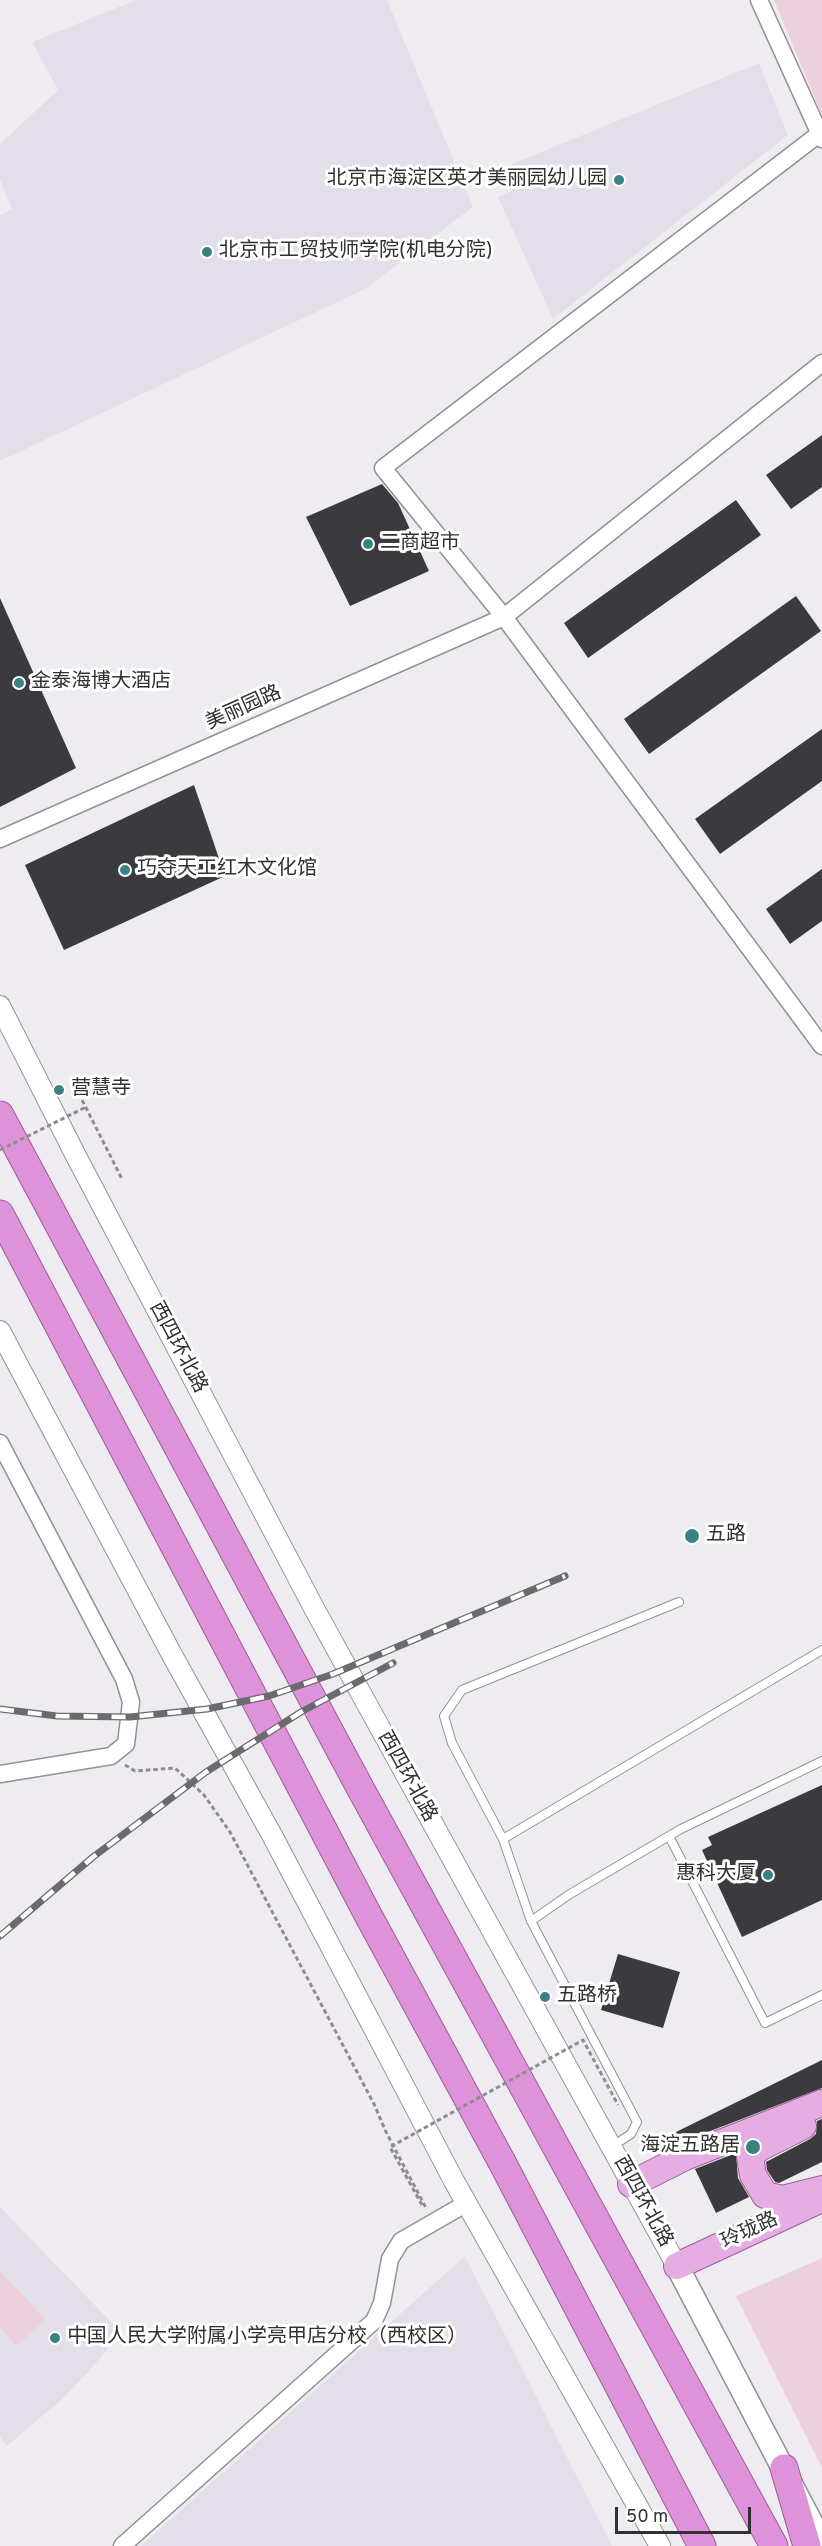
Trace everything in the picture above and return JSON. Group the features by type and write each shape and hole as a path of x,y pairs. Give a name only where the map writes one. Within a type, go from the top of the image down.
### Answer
{"highway":[{"path":"0,1115 358,1784 774,2546"},
{"path":"0,1214 362,1903 509,2175 702,2546"},
{"path":"784,2468 807,2546"}],"main road":[{"path":"630,2184 685,2157 822,2103"},
{"path":"822,2116 759,2148 750,2157 753,2175 765,2195 782,2199 822,2189"},
{"name":"玲珑路","path":"677,2266 822,2199"},
{"name":"西四环北路","path":"677,2266 822,2542"}],"street":[{"path":"759,0 820,137 383,468 504,617 822,1046"},
{"name":"美丽园路","path":"0,839 504,617 822,363"},
{"name":"西四环北路","path":"0,1006 81,1167 320,1620 677,2266"},
{"path":"0,1331 467,2203 660,2546"},
{"path":"0,1443 124,1679 131,1702 126,1744 111,1756 0,1774"},
{"path":"122,2546 374,2321 382,2303 390,2259 401,2241 467,2203"}],"lane":[{"path":"611,2147 631,2134 637,2122 531,1921 503,1839 452,1743 444,1716 462,1690 679,1602"},
{"path":"503,1839 822,1650"},
{"path":"531,1921 570,1893 669,1836 822,1761"},
{"path":"669,1836 765,2023 822,1995"}],"path":[{"path":"72,1080 122,1179"},
{"path":"0,1150 86,1107"},
{"path":"111,1756 135,1771 175,1768 204,1795 230,1832 374,2104 428,2212 439,2219"},
{"path":"423,2205 390,2147 583,2040 618,2105"}],"shaded area":[{"name":"北京市工贸技师学院(机电分院)","path":"136,0 387,0 473,207 365,289 0,461 0,215 12,209 0,180 0,144 58,90 32,42"},
{"path":"774,0 822,0 822,115"},
{"name":"北京市海淀区英才美丽园幼儿园","path":"759,63 788,135 553,319 498,197 511,191 502,168"},
{"name":"中国人民大学附属小学亮甲店分校（西校区）","path":"0,2207 115,2326 107,2350 88,2372 59,2402 7,2446 0,2437"},
{"path":"465,2256 612,2546 141,2546"},
{"path":"822,2258 822,2468 736,2296"},
{"path":"0,2271 45,2319 17,2346 0,2328"}],"building":[{"path":"822,435 822,487 791,509 766,475"},
{"name":"二商超市","path":"382,484 398,503 429,571 350,606 306,517"},
{"path":"736,500 761,535 588,658 564,623"},
{"path":"796,596 821,631 649,754 624,719"},
{"name":"金泰海博大酒店","path":"0,598 76,768 0,807"},
{"path":"822,729 822,781 720,854 695,819"},
{"name":"巧夺天工红木文化馆","path":"194,785 225,876 64,950 25,865"},
{"path":"822,869 822,921 790,944 766,909"},
{"name":"惠科大厦","path":"822,1785 822,1900 742,1937 702,1850 712,1845 708,1837"},
{"path":"618,1954 680,1972 663,2028 601,2010"},
{"path":"822,2060 822,2088 682,2142 676,2132"},
{"path":"822,2119 822,2162 779,2183 775,2182 767,2170 766,2162 810,2139 816,2134 817,2121"},
{"path":"736,2153 738,2178 749,2197 716,2213 695,2169"}],"railway":[{"path":"0,1709 57,1716 130,1717 207,1709 269,1696 333,1674 565,1576"},
{"path":"0,1936 93,1857 206,1772 301,1712 393,1663"}],"place":[{"name":"北京市海淀区英才美丽园幼儿园","path":"619,180"},
{"name":"北京市工贸技师学院(机电分院)","path":"207,252"},
{"name":"二商超市","path":"368,544"},
{"name":"金泰海博大酒店","path":"19,683"},
{"name":"巧夺天工红木文化馆","path":"125,870"},
{"name":"营慧寺","path":"59,1090"},
{"name":"五路","path":"692,1536"},
{"name":"惠科大厦","path":"768,1875"},
{"name":"五路桥","path":"545,1997"},
{"name":"海淀五路居","path":"753,2147"},
{"name":"中国人民大学附属小学亮甲店分校（西校区）","path":"55,2338"}]}
